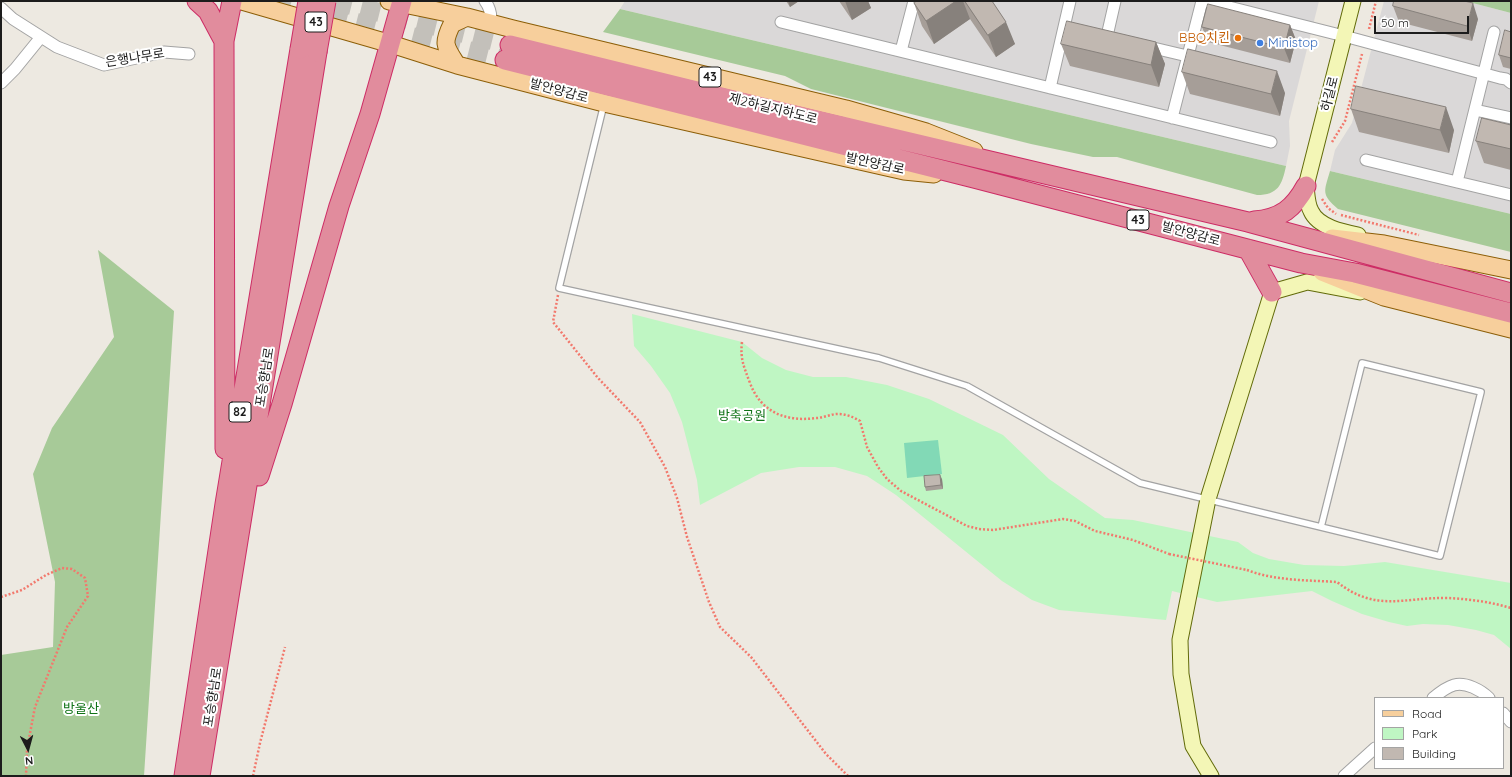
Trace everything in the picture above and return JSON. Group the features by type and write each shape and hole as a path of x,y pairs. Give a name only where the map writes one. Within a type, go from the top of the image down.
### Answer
{"highway":[{"path":"197,1 208,11 224,41"},
{"path":"225,504 224,41 232,1"},
{"name":"포승향남로","path":"200,776 240,534 309,50 308,1"},
{"name":"포승향남로","path":"184,776 225,504 309,50 326,1"},
{"path":"240,534 282,404 339,206 370,114 391,44 397,2"},
{"name":"제2하길지하도로","path":"974,178 508,53 1014,167"},
{"name":"발안양감로","path":"1014,167 1297,234 1511,293"},
{"name":"발안양감로","path":"974,178 1301,263 1355,273 1511,313"},
{"path":"1248,222 1264,220 1277,216 1290,209 1299,198 1313,190"},
{"path":"1248,249 1272,292"}],"main road":[{"name":"발안양감로","path":"242,1 391,44 456,65 604,103 904,171 974,178"},
{"name":"발안양감로","path":"397,2 468,17 846,109 926,132 1014,167"},
{"path":"456,65 446,49 445,38 452,24 468,17"},
{"name":"43","path":"1297,234 1384,244 1511,270"},
{"name":"43","path":"1301,263 1384,297 1511,329"}],"street":[{"path":"485,1 488,5 492,18 490,23"},
{"path":"902,51 914,1"},
{"path":"1050,88 1068,27 1070,1"},
{"path":"1107,36 1115,1"},
{"path":"1172,118 1204,1 1506,79 1511,83"},
{"name":"하길로","path":"1313,190 1344,36 1353,1"},
{"name":"은행나무로","path":"1,8 13,19 57,47 104,65 164,52 189,54"},
{"path":"782,22 1271,142"},
{"path":"1457,182 1494,32"},
{"path":"1,83 15,69 41,37"},
{"path":"1136,43 1211,62"},
{"path":"1475,110 1511,118"},
{"path":"1366,160 1511,195"},
{"path":"1313,190 1311,212 1320,221 1332,228 1346,233 1478,263"},
{"path":"1211,776 1193,746 1180,674 1180,640 1208,499 1272,292 1307,282 1384,297"},
{"path":"1434,697 1442,691 1455,685 1473,687 1488,697"},
{"path":"1504,714 1511,722"},
{"path":"1344,776 1374,749"}],"lane":[{"path":"604,103 559,288 879,358 967,386 1140,483 1440,556 1481,392 1362,363 1322,527"}],"path":[{"path":"1369,29 1376,1"},
{"path":"1329,146 1345,121 1362,54"},
{"path":"1313,190 1328,208 1337,214 1421,235"},
{"path":"559,288 553,322 598,378 640,422 665,467 677,498 687,537 709,602 720,627 751,658 826,754 848,776"},
{"path":"742,342 741,354 743,365 752,389 768,410 798,419 818,418 833,414 851,415 860,420 867,447 878,467 887,479 901,491 967,526 979,530 1009,528 1063,519 1075,521 1095,531 1133,540 1169,554 1247,570 1257,574 1337,582 1362,597 1382,602 1403,602 1422,599 1448,598 1485,602 1511,608"},
{"path":"1,597 22,590 46,575 62,568 72,570 85,578 88,596 67,626 35,707 27,749 26,776"},
{"path":"253,776 285,647"}],"shaded area":[{"path":"625,1 1319,1 1289,121 1290,146 1286,166 620,9"},
{"path":"1384,1 1465,1 1511,13 1511,214 1330,171 1335,150 1352,123"}],"green space":[{"path":"1465,1 1511,1 1511,13"},
{"path":"620,9 1286,166 1283,179 1278,188 1274,191 1264,195 1257,195 1117,157 1093,157 1031,144 811,89 785,76 603,32"},
{"path":"1330,171 1511,214 1511,252 1338,209 1329,200 1325,192"},
{"name":"방울산","path":"98,250 174,311 144,776 1,776 1,655 53,647 55,582 33,474 52,428 114,337"},
{"name":"방축공원","path":"632,314 742,342 762,358 786,370 813,377 846,377 887,385 929,399 1003,435 1049,479 1105,518 1133,520 1238,542 1253,553 1269,559 1304,565 1344,566 1385,562 1511,583 1511,649 1494,635 1448,625 1423,624 1407,626 1389,622 1362,614 1312,591 1217,602 1172,591 1166,620 1059,610 1032,600 1002,581 896,495 867,476 835,467 799,467 761,473 700,505 697,480 682,422 670,393 651,366 634,346"},
{"path":"938,440 942,474 907,478 904,443"}],"building":[{"path":"917,1 956,1 926,21 914,3"},
{"path":"965,1 992,1 1006,22 988,35"},
{"path":"1394,1 1464,1 1473,3 1467,26 1393,6"},
{"path":"1208,4 1290,25 1284,48 1202,27"},
{"path":"1067,21 1156,42 1151,65 1061,44"},
{"path":"1505,30 1511,32 1511,58 1499,55"},
{"path":"1188,49 1277,71 1271,94 1182,72"},
{"path":"1356,86 1446,107 1440,130 1351,109"},
{"path":"1482,118 1511,125 1511,149 1476,141"},
{"path":"940,475 941,485 925,487 924,476"}],"tunnel":[{"path":"272,1 505,60"},
{"path":"333,1 510,45"}],"place":[{"name":"BBQ치킨","path":"1238,38"},
{"name":"Ministop","path":"1260,43"}]}
